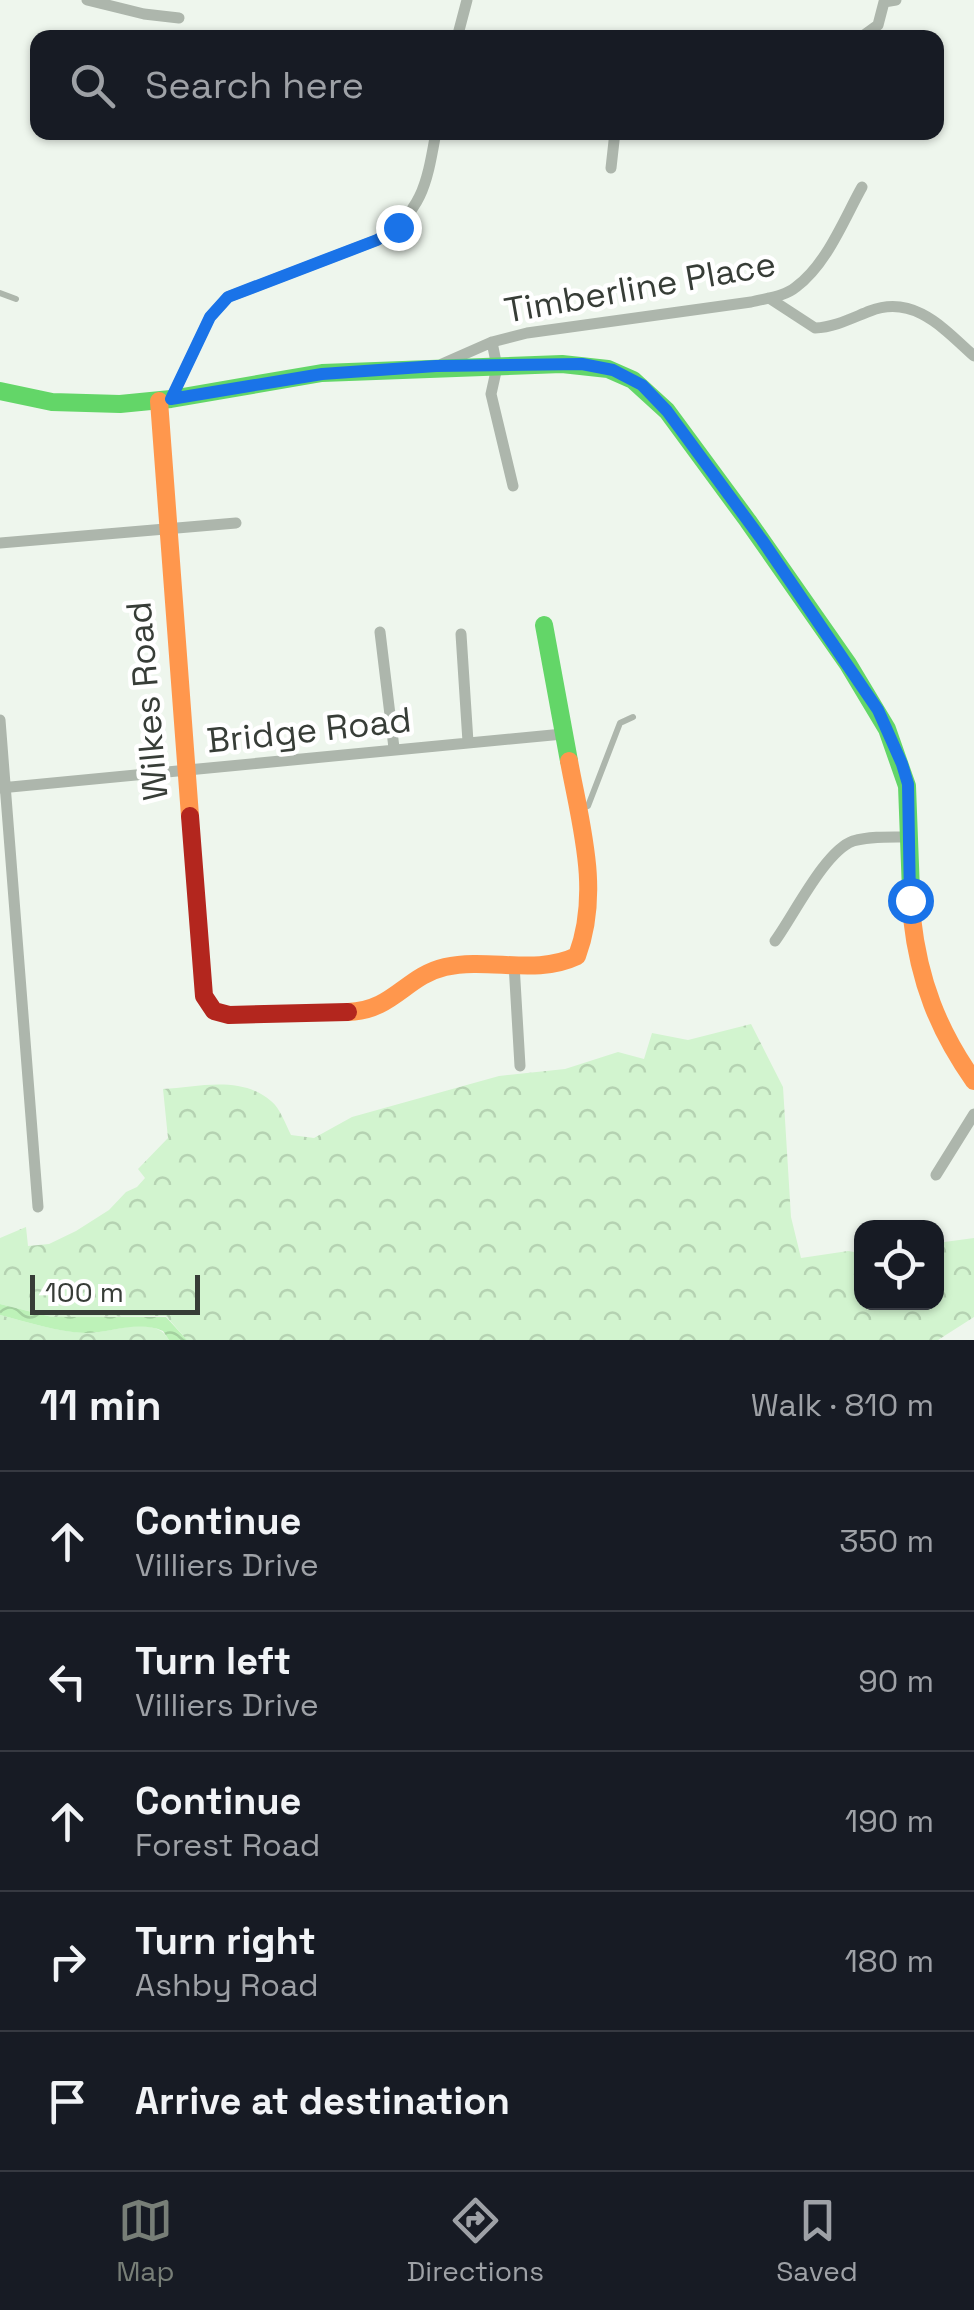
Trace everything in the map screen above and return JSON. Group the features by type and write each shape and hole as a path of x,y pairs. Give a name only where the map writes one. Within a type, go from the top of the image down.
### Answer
{"street":[{"path":"87,0 180,18"},
{"path":"460,30 467,0"},
{"path":"871,30 878,25 888,1"},
{"path":"165,400 210,317 228,297 377,240 398,227 412,213 422,194 435,140"},
{"path":"611,168 614,140"},
{"name":"Timberline Place","path":"436,366 492,342 527,334 785,294 824,255 862,187"},
{"path":"769,298 816,328 880,307 902,306 926,315 974,356"},
{"name":"Timberline Place","path":"492,342 497,366 492,394 513,486"},
{"path":"0,390 52,402 90,404 165,400 322,374 436,366 596,366 628,376 654,394 762,540 878,710 902,764 910,800 911,928 921,984 941,1034 974,1081"},
{"name":"Wilkes Road","path":"165,400 166,530 204,996 214,1012 229,1016 355,1013 382,1006 435,969 464,964 514,964"},
{"path":"3,542 236,523"},
{"path":"520,1066 514,964 562,963 577,956 587,929 589,867 544,626"},
{"path":"380,632 394,748"},
{"path":"461,634 468,742"},
{"path":"0,720 38,1206"},
{"name":"Bridge Road","path":"3,788 563,734"},
{"path":"775,941 819,871 843,846 872,838 909,837"},
{"path":"936,1175 974,1114"}],"lane":[{"path":"0,293 16,299"},
{"path":"579,809 588,806 620,723 633,717"}],"green space":[{"path":"751,1024 783,1087 791,1217 801,1258 854,1252 854,1310 944,1310 944,1242 974,1238 974,1317 938,1340 187,1340 166,1316 52,1317 0,1304 0,1238 26,1227 28,1246 49,1244 109,1210 126,1192 137,1187 145,1178 138,1169 168,1138 163,1089 219,1084 246,1088 274,1104 291,1135 314,1138 352,1117 499,1076 565,1069 618,1052 644,1059 652,1033 688,1040"},
{"path":"0,1315 76,1332 150,1327 169,1340 0,1340"}],"water":[{"path":"0,1304 52,1317 166,1317 187,1340 169,1340 163,1331 144,1327 85,1333 53,1329 0,1315"}],"traffic: fast":[{"path":"0,391 52,402 120,404 322,373 562,364 608,369 633,380 667,411 748,521 848,664 887,729 907,786 912,918"},
{"path":"544,625 569,761"}],"traffic: slow":[{"path":"159,401 190,816"},
{"path":"348,1012 377,1006 431,971 445,967 545,965 577,956 588,908 588,883 569,761"},
{"path":"912,918 932,1004 974,1081"}],"traffic: jam":[{"path":"190,816 204,996 214,1011 229,1015 348,1012"}],"route":[{"path":"398,227 377,240 228,297 210,317 171,399 322,374 436,366 582,364 613,370 642,385 654,394 762,540 878,710 908,784 910,900"}]}
